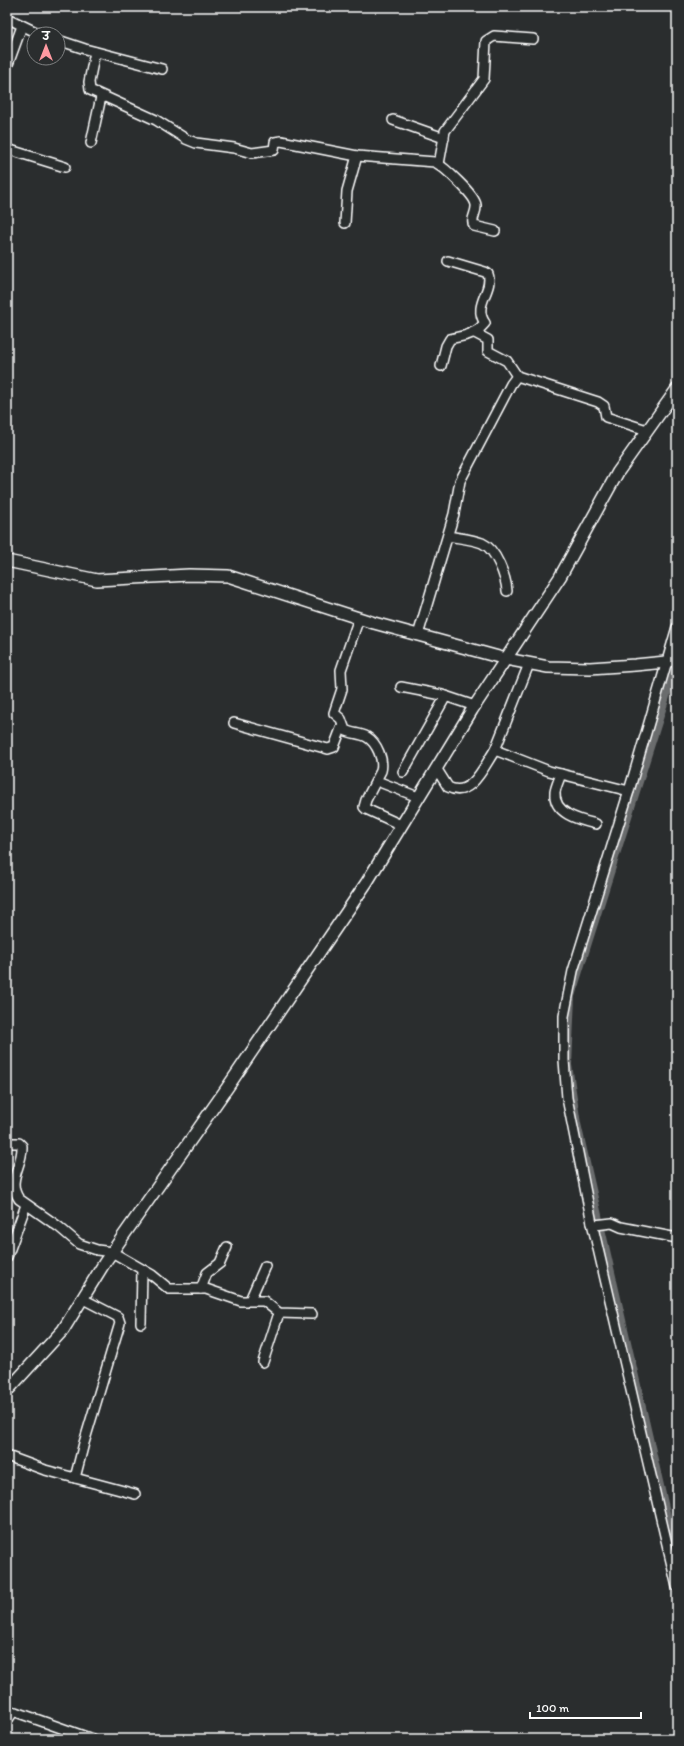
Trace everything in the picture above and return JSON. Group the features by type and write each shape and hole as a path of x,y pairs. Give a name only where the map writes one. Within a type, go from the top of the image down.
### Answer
{"street":[{"path":"7,18 26,28"},
{"path":"7,66 22,26"},
{"path":"439,164 444,138 449,125 484,79 486,73 486,41 494,36 533,39"},
{"path":"66,43 95,52 162,69"},
{"path":"95,52 88,89 101,97 156,120 186,139 196,143 231,148 252,153 274,150 275,142 278,141 357,156 430,161 439,164 475,200 476,209 473,219 474,226 494,231"},
{"path":"91,143 101,97"},
{"path":"393,120 444,138"},
{"path":"7,149 65,167"},
{"path":"345,223 347,191 357,156"},
{"path":"441,366 446,346 450,339 469,336 473,332 479,330 485,323 481,318 480,312 489,277 485,272 448,261"},
{"path":"473,332 488,340 488,351 507,361 517,376 598,402 604,406 606,416 647,430"},
{"path":"418,635 448,536 458,490 465,470 474,457 511,384 517,376"},
{"path":"7,1391 63,1330 112,1252 227,1088 367,882 475,706 560,577 618,472 677,389"},
{"path":"448,536 481,543 491,550 505,577 507,591"},
{"path":"7,561 97,580 189,575 228,576 359,618 418,635 506,659 548,667 590,668 672,660"},
{"path":"234,723 328,749 334,747 342,726 341,719 336,715 334,710 342,689 341,670 359,618"},
{"path":"677,627 672,660 649,725 573,971 564,1016 564,1060 567,1098 594,1224 677,1587"},
{"path":"436,768 448,787 456,790 463,789 471,785 495,750 529,664"},
{"path":"402,687 446,696 475,706"},
{"path":"403,772 446,696"},
{"path":"342,726 348,732 368,738 374,744 381,758 382,767 364,807 366,810 401,825"},
{"path":"495,750 538,767 629,791"},
{"path":"561,774 555,793 557,803 560,808 571,817 596,824"},
{"path":"377,781 418,797"},
{"path":"7,1143 19,1143 22,1146 20,1162 13,1184 14,1192 26,1205 59,1227 79,1244 97,1250 112,1252 142,1270 169,1289 213,1290 241,1301 264,1301 279,1312 312,1314"},
{"path":"7,1257 26,1205"},
{"path":"594,1224 612,1223 621,1227 677,1238"},
{"path":"201,1289 207,1273 220,1263 227,1248"},
{"path":"250,1300 265,1266"},
{"path":"141,1324 142,1270"},
{"path":"75,1478 120,1323 118,1318 83,1298"},
{"path":"263,1362 279,1312"},
{"path":"7,1456 45,1470 135,1494"},
{"path":"7,1721 13,1712 16,1712 92,1739"}],"waterway":[{"path":"677,662 571,996 568,1065 577,1124 677,1560"}]}
